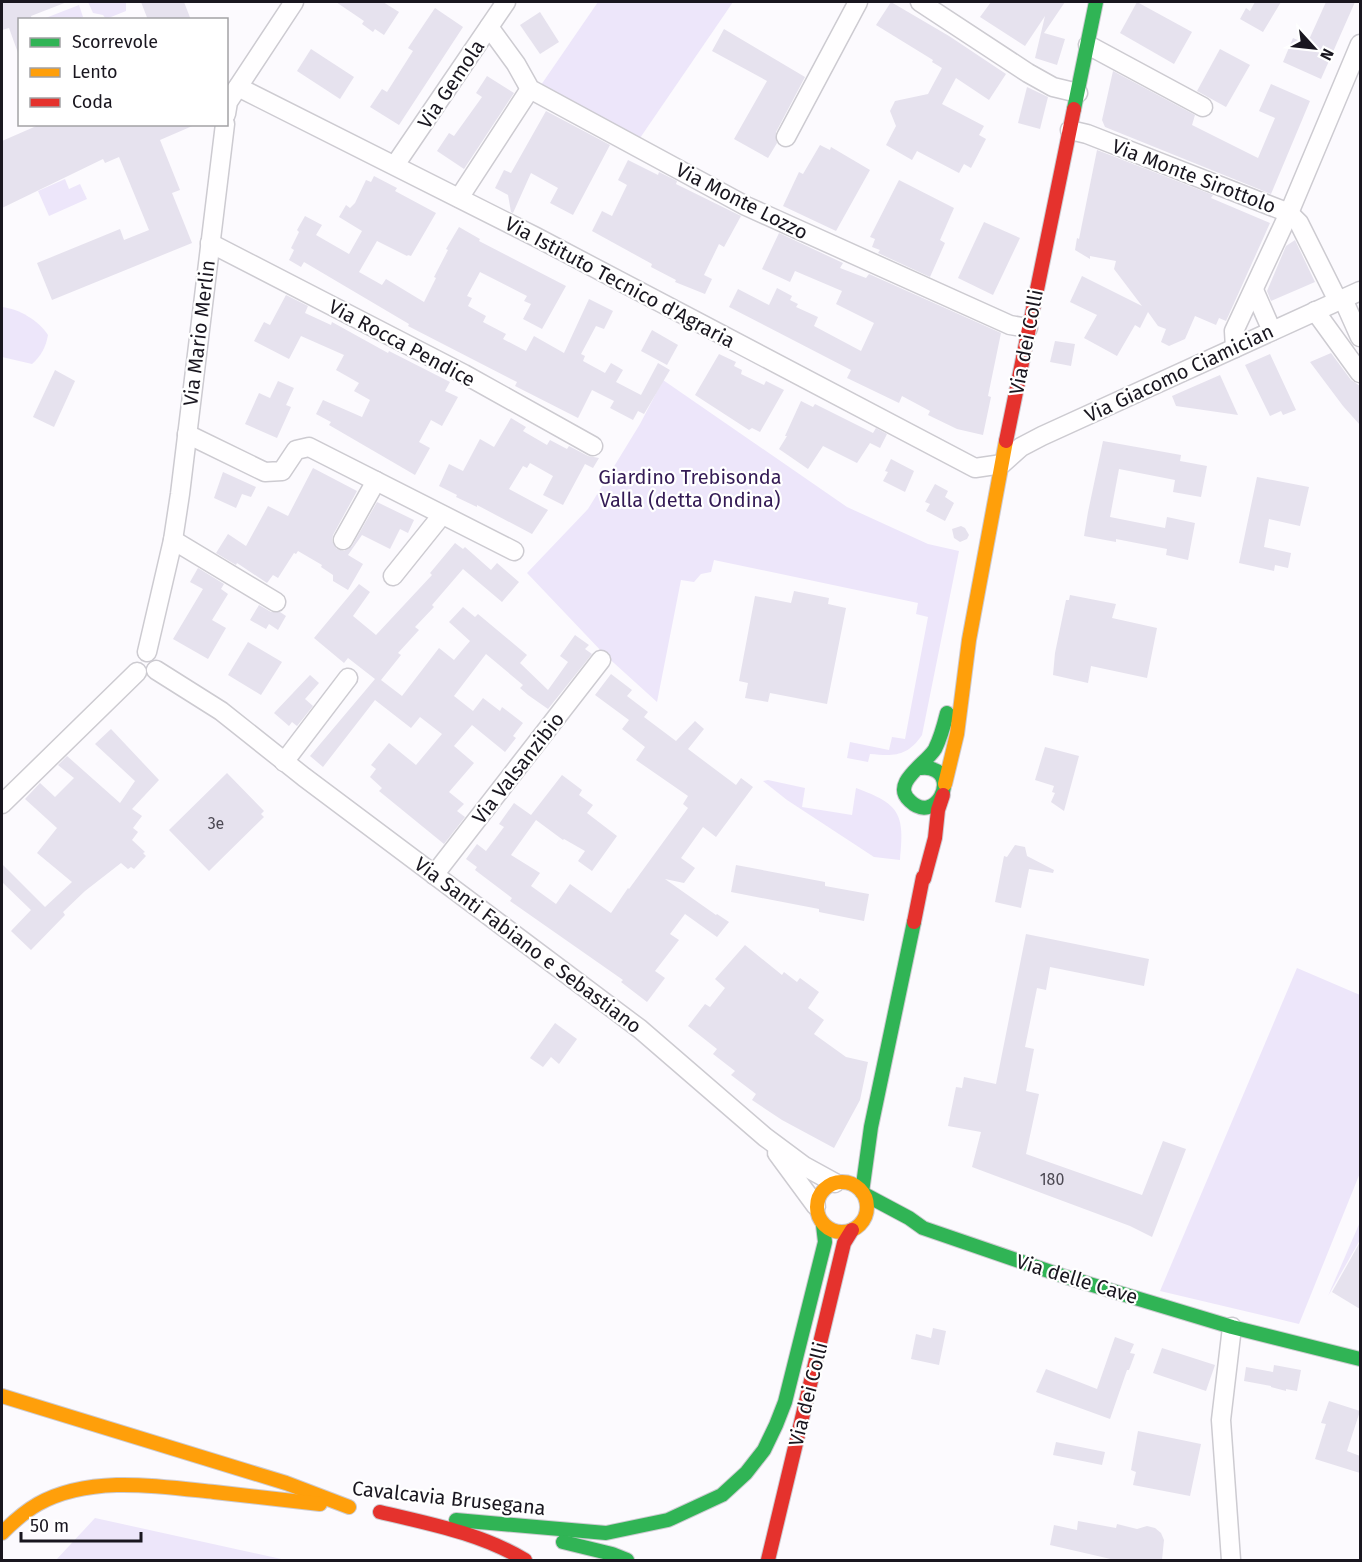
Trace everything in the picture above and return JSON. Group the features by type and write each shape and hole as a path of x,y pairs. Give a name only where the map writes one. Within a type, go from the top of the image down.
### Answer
{"main road":[{"name":"Via dei Colli","path":"777,1527 844,1243 865,1217 867,1205 863,1193 871,1126 923,877 924,879 935,838 938,810 957,734 969,640 1002,464 1096,2"},
{"name":"Via dei Colli","path":"924,879 920,830 914,804 906,794 905,783 908,776 927,761 938,743 969,640"},
{"path":"914,804 930,806 940,800 944,789 943,777 932,768 918,768"},
{"name":"Via dei Colli","path":"800,1340 825,1242 823,1225 816,1206 818,1196 824,1188 837,1182 851,1165 871,1126"},
{"path":"837,1182 853,1184 863,1193"},
{"name":"Via delle Cave","path":"863,1193 883,1206 909,1216 923,1228"},
{"path":"823,1225 837,1232 880,1224"},
{"name":"Via delle Cave","path":"895,1227 923,1228 1066,1277 1232,1327 1360,1359"},
{"name":"Cavalcavia Brusegana","path":"2,1533 18,1517 39,1503 79,1489 102,1485 166,1487 491,1524 606,1533 668,1520 722,1495 746,1473 764,1450 785,1402 800,1340"},
{"path":"2,1396 364,1509 469,1534 497,1545 525,1560"},
{"path":"491,1524 588,1547 627,1560"},
{"path":"768,1560 777,1527"}],"street":[{"path":"228,102 294,2"},
{"name":"Via Gemola","path":"395,165 506,2"},
{"path":"786,137 858,2"},
{"path":"920,2 1028,73 1053,87 1078,93"},
{"path":"459,198 530,89 516,64 489,27"},
{"path":"1235,348 1234,331 1289,213 1360,44"},
{"path":"1088,45 1203,107"},
{"name":"Via Istituto Tecnico d'Agraria","path":"238,87 459,198 962,462 975,468 1002,464"},
{"name":"Via Monte Lozzo","path":"530,89 746,206 1010,325 1028,328"},
{"name":"Via Mario Merlin","path":"147,652 172,540 188,434 225,126"},
{"name":"Via Monte Sirottolo","path":"1070,130 1087,134 1289,213 1299,223 1360,337"},
{"name":"Via Rocca Pendice","path":"210,243 464,374 593,446"},
{"path":"1254,291 1272,331"},
{"name":"Via Giacomo Ciamician","path":"1002,464 1021,447 1042,436 1360,291"},
{"path":"1315,311 1360,373"},
{"path":"188,434 265,472 282,471 296,450 309,447 514,551"},
{"path":"343,540 376,480"},
{"path":"393,576 442,515"},
{"path":"172,540 276,602"},
{"path":"147,652 156,658 156,670 145,676 137,672 134,662 136,657 147,652"},
{"name":"Via Valsanzibio","path":"434,875 601,660"},
{"name":"Via Santi Fabiano e Sebastiano","path":"156,670 221,711 284,762 640,1029 765,1137 804,1166 837,1182"},
{"path":"2,804 137,672"},
{"path":"284,762 348,678"},
{"name":"Via Santi Fabiano e Sebastiano","path":"765,1137 816,1206"},
{"path":"1231,1560 1221,1420 1232,1327"},
{"name":"Via dei Colli","path":"777,1527 780,1560"}],"green space":[{"path":"88,2 126,2 126,11 108,18 93,13"},
{"path":"598,2 733,2 640,138 541,85"},
{"path":"79,5 83,17 80,18 46,18"},
{"path":"65,179 69,189 80,184 87,199 49,216 38,191"},
{"path":"2,307 28,316 48,335 43,351 32,364 2,357"},
{"name":"Giardino Trebisonda Valla (detta Ondina)","path":"663,380 847,507 928,544 959,551 922,735 911,748 893,755 870,754 868,762 847,758 850,742 889,750 892,737 905,739 928,617 916,614 918,603 714,560 711,572 701,574 694,582 681,580 657,702 604,654 527,573 588,509 640,424"},
{"path":"768,780 805,788 802,807 852,815 856,788 882,800 891,806 900,821 900,860 874,857 787,800 763,781"},
{"path":"1297,968 1360,995 1360,1173 1299,1324 1160,1291"},
{"path":"1360,1222 1360,1240 1328,1296"},
{"path":"95,1518 286,1560 56,1560"}],"building":[{"path":"2,2 67,2 31,16 32,18 18,18 18,53 9,28 2,30"},
{"path":"141,2 184,2 190,18 147,18"},
{"path":"336,2 383,2 399,12 384,35 375,29 373,32 362,24 364,21"},
{"path":"891,2 949,36 1006,74 989,100 956,78 942,104 984,126 979,135 986,139 971,168 964,164 959,173 917,151 912,160 886,145 896,126 890,111 895,101 928,94 942,68 876,25"},
{"path":"991,2 1065,2 1044,33 1065,39 1057,65 1035,58 1045,16 1025,46 980,17"},
{"path":"1137,2 1192,32 1174,64 1120,33"},
{"path":"1255,2 1281,2 1263,32 1240,19 1246,8 1250,11"},
{"path":"1326,2 1355,2 1321,79 1283,62 1293,38 1307,44"},
{"path":"435,8 463,27 399,125 370,107 382,89 387,92 413,51 408,48"},
{"path":"540,12 559,42 540,54 520,25"},
{"path":"724,29 805,77 776,132 777,143 768,158 734,139 767,81 712,51"},
{"path":"311,49 354,77 340,99 297,71"},
{"path":"1220,49 1250,65 1226,107 1197,91"},
{"path":"1113,71 1195,115 1192,125 1258,158 1275,118 1259,111 1271,84 1310,101 1271,194 1105,127 1102,120"},
{"path":"487,76 514,93 464,169 437,151 449,133 454,136 482,97 476,93"},
{"path":"1027,87 1048,97 1040,129 1018,123"},
{"path":"546,111 610,145 573,215 550,203 558,188 531,173 513,213 508,195 495,188 504,170 511,173"},
{"path":"36,126 192,126 160,140 180,190 172,193 192,243 52,300 37,263 120,229 124,240 149,230 119,157 105,163 103,159 2,208 2,141"},
{"path":"820,145 830,150 831,147 870,170 836,231 783,206 799,172 803,174"},
{"path":"1097,150 1213,195 1211,198 1270,223 1226,321 1219,318 1216,325 1195,316 1185,339 1169,346 1161,342 1166,329 1158,326 1148,312 1140,328 1135,325 1117,356 1084,338 1097,315 1070,302 1082,276 1142,306 1114,269 1116,261 1090,256 1090,259 1075,250"},
{"path":"628,160 658,175 659,172 677,181 676,184 741,216 724,247 719,244 704,275 712,279 705,294 675,282 676,280 651,267 652,264 592,231 602,211 612,216 627,185 618,180"},
{"path":"374,176 397,188 395,191 436,213 411,256 377,241 359,272 382,285 386,279 424,302 448,250 446,249 459,227 480,239 479,241 566,286 542,329 523,319 531,304 524,301 527,296 480,272 467,296 472,298 468,306 486,316 483,322 506,334 503,339 526,351 534,336 564,353 589,299 613,311 604,329 596,326 581,354 585,356 583,361 605,373 611,363 618,367 623,370 616,382 641,395 658,363 670,370 644,414 638,411 633,420 610,408 614,401 592,390 578,418 515,386 517,382 408,326 409,324 304,262 301,267 289,260 294,250 291,248 299,232 297,230 305,216 322,225 316,235 349,254 362,231 339,217 346,205 350,208 355,203 366,180 371,182"},
{"path":"899,180 954,208 940,240 945,243 930,277 878,253 880,250 872,247 875,239 870,237"},
{"path":"984,222 1020,238 993,295 958,278"},
{"path":"779,233 843,263 840,268 866,278 869,274 1001,333 988,396 991,397 983,435 957,429 928,415 930,411 902,396 899,403 847,378 851,370 729,307 738,289 769,305 777,288 792,296 790,300 798,304 796,307 818,317 814,326 861,351 874,323 836,304 842,291 795,271 790,282 762,269"},
{"path":"1295,240 1315,282 1271,301 1267,291 1286,246"},
{"path":"286,295 308,306 305,313 331,325 332,322 388,353 389,351 450,382 445,391 458,397 442,426 431,420 419,442 430,448 415,475 329,425 331,422 316,414 323,400 362,417 370,400 354,391 359,383 336,370 344,355 301,336 289,359 254,341 264,322 270,325"},
{"path":"652,330 678,345 667,365 641,351"},
{"path":"1055,341 1075,344 1071,366 1050,362"},
{"path":"1331,353 1351,380 1360,386 1360,425 1310,362"},
{"path":"719,354 736,362 734,366 742,370 741,374 764,385 766,381 784,390 760,432 752,428 749,430 695,395"},
{"path":"1270,354 1296,410 1283,415 1281,411 1270,416 1245,365"},
{"path":"55,370 75,381 54,427 33,417"},
{"path":"1220,375 1238,415 1176,406 1172,396"},
{"path":"278,381 294,388 286,405 291,407 277,438 245,424 259,393 270,398"},
{"path":"801,401 813,407 815,404 873,433 876,428 887,434 880,448 870,443 857,463 823,446 808,469 779,449 787,436 785,436"},
{"path":"511,418 526,427 523,431 547,445 550,440 567,449 569,446 588,456 599,458 593,468 585,464 563,505 543,495 553,476 530,463 527,468 523,466 509,489 548,510 532,534 477,505 477,507 456,497 457,495 439,486 449,464 463,471 480,439 494,447"},
{"path":"1103,441 1181,455 1180,461 1207,466 1201,497 1173,492 1175,480 1119,469 1110,517 1165,528 1167,517 1195,523 1188,560 1166,555 1167,549 1116,539 1116,542 1084,536"},
{"path":"891,459 914,471 905,492 883,481"},
{"path":"313,468 357,491 333,535 332,541 337,549 344,551 352,546 377,502 414,520 408,533 400,529 390,549 362,535 348,555 363,564 348,590 333,581 333,575 321,567 322,565 298,551 294,553 278,578 273,575 267,583 237,563 236,565 216,553 228,534 246,546 268,506 288,516"},
{"path":"223,472 256,487 251,497 242,494 236,508 214,498"},
{"path":"1257,477 1309,487 1300,526 1269,519 1264,547 1291,553 1288,568 1275,565 1274,571 1239,563"},
{"path":"935,484 948,491 945,497 954,503 945,521 926,511 930,504 925,502"},
{"path":"961,526 969,535 967,539 960,542 954,538 952,529"},
{"path":"455,543 463,549 465,547 491,570 497,563 519,582 502,602 463,569 432,605 434,607 415,627 419,630 398,653 401,655 381,680 402,696 439,648 454,660 470,641 449,622 463,607 475,617 478,614 527,655 520,663 548,690 568,662 560,656 575,635 589,645 585,649 592,654 548,709 520,688 523,685 486,654 454,696 473,711 483,698 500,711 502,707 523,723 513,736 516,738 505,752 472,725 454,746 474,763 449,792 464,804 457,811 465,817 444,844 379,791 382,788 370,777 376,769 371,765 389,743 416,765 442,734 420,717 411,728 375,700 323,767 310,756 375,679 348,658 344,663 314,638 359,584 370,592 353,616 376,635 432,575 430,573"},
{"path":"198,568 224,584 221,589 228,594 212,620 226,628 208,659 173,639 203,589 190,582"},
{"path":"794,591 829,598 828,604 846,608 827,704 770,693 768,702 745,698 748,683 739,681 755,596 791,603"},
{"path":"1070,595 1116,604 1112,618 1157,628 1147,678 1091,666 1088,683 1053,675 1066,600 1069,600"},
{"path":"259,605 271,612 280,612 286,616 278,630 269,624 266,629 250,620"},
{"path":"248,642 282,662 261,695 228,675"},
{"path":"611,674 632,690 627,696 648,712 644,717 676,741 695,721 704,729 688,749 736,785 741,778 753,787 716,837 703,827 681,858 695,868 684,883 665,879 729,922 717,937 685,914 670,934 679,940 655,971 665,978 647,1002 621,982 623,980 510,901 512,898 475,870 477,867 466,859 477,844 486,851 504,827 499,824 514,803 531,815 562,775 582,790 579,795 593,805 587,813 617,836 592,871 578,861 585,851 563,840 536,820 511,855 540,873 531,886 556,904 570,884 611,913 688,808 683,804 688,796 636,760 645,747 622,729 629,720 595,695"},
{"path":"310,675 319,683 305,699 313,706 297,726 292,722 289,726 274,713"},
{"path":"111,729 159,780 132,809 142,816 133,828 138,832 132,840 145,852 143,853 146,856 134,869 131,867 128,869 121,863 85,891 63,912 65,915 31,950 11,931 31,910 2,882 2,864 45,907 72,882 37,853 57,828 25,799 40,783 55,797 74,778 58,765 67,756 120,803 135,781 95,744"},
{"path":"1045,747 1079,756 1064,811 1051,802 1055,793 1052,792 1054,786 1035,780"},
{"path":"227,773 264,811 261,814 264,817 209,871 169,830"},
{"path":"1015,845 1025,847 1027,856 1054,870 1053,873 1029,869 1021,908 995,902 1004,856 1007,857"},
{"path":"736,865 825,882 825,886 869,894 864,921 819,912 819,909 731,892"},
{"path":"1026,934 1149,959 1144,986 1050,967 1046,990 1037,988 1025,1047 1034,1049 1026,1091 1039,1094 1026,1154 1142,1195 1163,1141 1186,1149 1152,1237 1130,1226 972,1167 981,1132 948,1126 956,1087 962,1088 964,1077 996,1084"},
{"path":"745,945 782,975 784,972 797,982 800,978 819,992 808,1008 824,1020 814,1034 846,1057 868,1062 860,1100 834,1148 782,1120 752,1100 756,1094 731,1075 735,1071 713,1054 717,1049 688,1026 705,1004 710,1007 725,988 715,979"},
{"path":"555,1023 577,1039 559,1064 551,1057 543,1067 530,1058"},
{"path":"1360,1242 1360,1309 1332,1292"},
{"path":"933,1328 946,1331 939,1365 911,1359 916,1334 931,1338"},
{"path":"1115,1337 1134,1344 1130,1353 1135,1354 1110,1419 1036,1392 1046,1369 1097,1389"},
{"path":"1162,1348 1215,1365 1206,1391 1153,1373"},
{"path":"1274,1365 1301,1370 1297,1391 1286,1389 1286,1391 1244,1381 1246,1367 1273,1372"},
{"path":"1329,1401 1360,1411 1347,1451 1360,1456 1360,1473 1315,1459 1326,1424 1321,1423"},
{"path":"1138,1431 1201,1444 1190,1496 1133,1485 1136,1472 1131,1470"},
{"path":"1056,1442 1105,1452 1102,1465 1053,1455"},
{"path":"1078,1521 1116,1528 1117,1524 1137,1529 1147,1526 1155,1528 1164,1540 1162,1560 1115,1560 1050,1545 1054,1525 1077,1530"}],"traffic: fast":[{"path":"1074,109 1096,2"},
{"path":"918,768 927,768 932,769 940,774 943,781 941,797 935,804 928,807 919,807 910,801 905,794 904,787 912,774 935,749 947,713"},
{"path":"862,1192 871,1127 914,922"},
{"path":"864,1194 923,1228 1066,1277 1232,1327 1360,1359"},
{"path":"456,1520 606,1533 668,1520 722,1495 746,1473 764,1450 785,1402 825,1242 823,1225"},
{"path":"563,1542 627,1560"}],"traffic: slow":[{"path":"945,784 957,734 969,640 1006,441"},
{"path":"837,1182 847,1182 860,1189 867,1202 867,1207 867,1212 860,1225 847,1232 837,1232 828,1228 821,1221 817,1212 817,1202 821,1193 828,1186 837,1182"},
{"path":"2,1396 286,1483 349,1507"},
{"path":"2,1533 38,1504 58,1495 102,1486 170,1487 320,1504"}],"traffic: jam":[{"path":"1006,441 1074,109"},
{"path":"914,922 943,795"},
{"path":"768,1560 844,1243 852,1230"},
{"path":"380,1512 473,1536 525,1560"}]}
